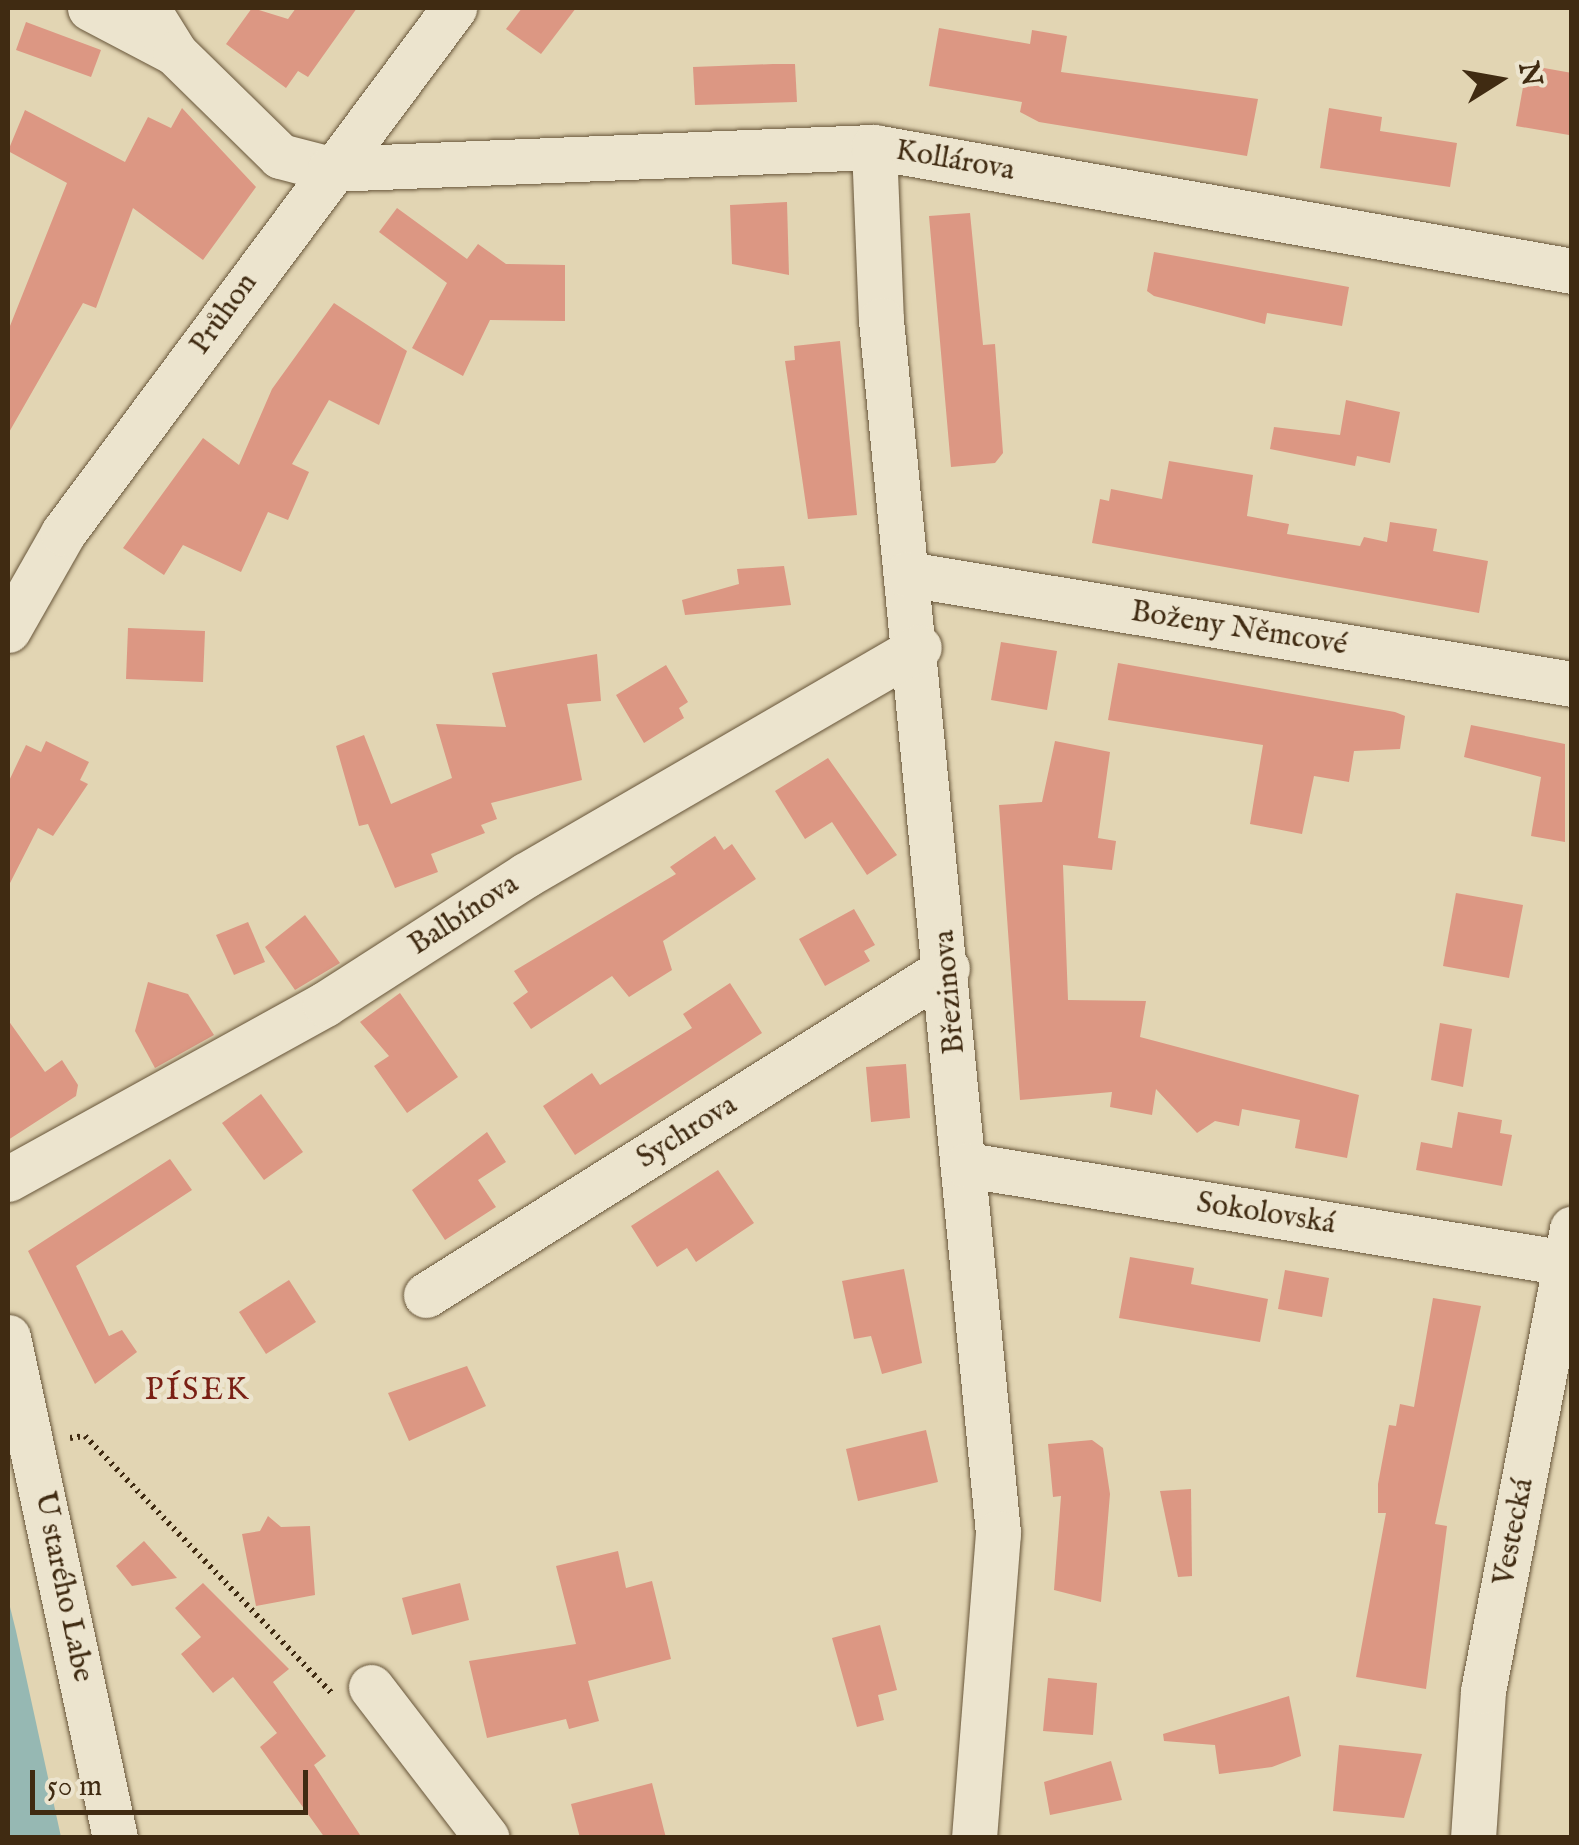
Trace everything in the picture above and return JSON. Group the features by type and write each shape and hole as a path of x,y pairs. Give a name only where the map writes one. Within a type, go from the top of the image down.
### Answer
{"street":[{"path":"90,8 175,52"},
{"path":"147,8 175,52"},
{"name":"Průhon","path":"8,630 63,533 330,169 454,8"},
{"name":"Kollárova","path":"175,52 280,156 330,169 874,147 1572,272"},
{"name":"Březinova","path":"874,147 907,574 919,648 998,1533 974,1838"},
{"name":"Boženy Němcové","path":"907,574 1572,684"},
{"name":"Balbínova","path":"8,1179 324,1004 526,875 919,648"},
{"name":"Sychrova","path":"426,1296 947,968"},
{"name":"Sokolovská","path":"967,1165 1569,1252"},
{"name":"Vestecká","path":"1474,1838 1483,1691 1569,1252"},
{"name":"U starého Labe","path":"8,1337 20,1428 116,1838"},
{"path":"357,1696 487,1838"}],"path":[{"path":"20,1428 85,1436 357,1696"}],"water":[{"path":"8,1599 16,1631 61,1837 8,1837"}],"building":[{"path":"252,8 288,19 296,8 357,8 308,77 298,71 286,88 226,44"},
{"path":"522,8 576,8 541,54 506,29"},
{"path":"26,22 101,50 91,77 16,50"},
{"path":"939,28 1030,44 1032,30 1067,36 1061,72 1258,99 1247,156 1039,122 1020,112 1022,102 929,86"},
{"path":"795,64 797,102 695,105 693,67"},
{"path":"1527,65 1572,73 1569,135 1516,126"},
{"path":"182,108 256,187 203,260 133,208 96,308 83,303 8,434 8,331 67,183 8,151 25,110 125,162 148,117 171,128"},
{"path":"1329,108 1382,117 1380,131 1457,143 1450,187 1320,168"},
{"path":"787,202 789,275 732,264 730,205"},
{"path":"397,208 467,259 478,244 506,264 565,265 565,321 490,320 463,376 412,348 447,283 379,232"},
{"path":"970,213 983,345 995,344 1003,453 995,463 951,467 929,216"},
{"path":"1154,252 1349,287 1342,326 1267,313 1265,324 1154,296 1147,291"},
{"path":"334,303 407,351 379,425 329,400 292,464 309,472 288,520 268,512 241,572 183,545 164,575 123,548 203,438 239,465 272,389"},
{"path":"840,341 857,515 808,519 785,361 795,360 794,346"},
{"path":"1346,400 1400,412 1390,463 1357,456 1355,466 1270,449 1274,427 1340,435"},
{"path":"1169,461 1253,475 1247,516 1289,524 1287,534 1360,546 1364,537 1387,542 1390,522 1437,529 1433,551 1488,561 1479,613 1092,543 1100,499 1109,501 1111,489 1162,499"},
{"path":"784,566 791,605 685,615 682,600 739,584 737,569"},
{"path":"128,628 205,631 203,682 126,679"},
{"path":"1001,642 1057,651 1047,710 991,700"},
{"path":"597,654 601,701 567,704 582,780 491,803 497,819 481,825 485,833 431,854 438,872 395,888 368,824 359,826 336,746 364,735 391,804 452,778 436,724 506,727 492,673"},
{"path":"1118,663 1395,712 1405,716 1400,749 1354,751 1349,782 1314,776 1302,834 1250,824 1263,745 1108,720"},
{"path":"666,665 688,702 679,708 684,718 644,743 616,695"},
{"path":"1471,725 1565,744 1565,842 1531,836 1541,777 1464,757"},
{"path":"46,741 89,762 80,780 88,784 53,836 38,828 8,887 8,783 26,745 41,752"},
{"path":"1055,741 1110,752 1098,838 1116,841 1112,870 1063,865 1068,1000 1146,1001 1140,1037 1359,1095 1347,1158 1295,1148 1300,1120 1242,1109 1239,1126 1215,1121 1197,1133 1156,1089 1152,1115 1110,1107 1112,1092 1020,1100 999,805 1042,802"},
{"path":"828,758 897,855 867,875 832,822 805,839 775,791"},
{"path":"715,836 724,850 732,844 756,879 663,941 672,970 629,997 612,976 531,1029 513,1003 528,992 514,971 676,874 670,867"},
{"path":"1456,893 1523,905 1509,978 1443,966"},
{"path":"854,909 875,945 864,951 870,961 825,986 799,939"},
{"path":"305,915 340,963 295,990 265,947"},
{"path":"248,922 265,962 234,975 216,935"},
{"path":"148,982 188,994 214,1035 155,1068 135,1031"},
{"path":"730,983 762,1033 575,1155 543,1106 592,1073 600,1085 692,1028 683,1014"},
{"path":"400,993 458,1077 407,1113 374,1066 389,1056 360,1022"},
{"path":"8,1020 45,1072 62,1060 78,1085 76,1096 8,1140"},
{"path":"1440,1023 1472,1029 1463,1087 1431,1080"},
{"path":"906,1064 910,1118 871,1122 866,1067"},
{"path":"261,1094 303,1152 264,1180 222,1123"},
{"path":"1458,1112 1502,1120 1500,1133 1512,1135 1502,1186 1416,1170 1421,1142 1452,1148"},
{"path":"487,1132 506,1162 478,1180 496,1207 445,1240 412,1190"},
{"path":"170,1159 192,1190 76,1266 109,1336 122,1330 137,1352 95,1384 28,1251"},
{"path":"718,1170 754,1223 696,1262 687,1248 657,1267 631,1226"},
{"path":"1130,1257 1194,1268 1191,1284 1268,1299 1260,1342 1119,1318"},
{"path":"904,1269 922,1363 882,1374 871,1336 854,1339 842,1281"},
{"path":"1285,1270 1329,1278 1322,1317 1278,1309"},
{"path":"289,1280 316,1322 266,1354 239,1312"},
{"path":"1433,1298 1481,1306 1435,1524 1447,1526 1426,1689 1356,1677 1386,1513 1378,1513 1378,1484 1389,1425 1396,1426 1400,1404 1414,1407"},
{"path":"467,1366 486,1406 409,1441 388,1393"},
{"path":"926,1430 938,1482 858,1501 846,1449"},
{"path":"1092,1440 1103,1448 1110,1494 1101,1602 1054,1590 1061,1496 1053,1497 1048,1444"},
{"path":"1191,1489 1192,1576 1178,1577 1160,1491"},
{"path":"268,1516 281,1527 310,1526 315,1595 256,1606 242,1534 260,1531"},
{"path":"144,1541 177,1578 132,1586 116,1566"},
{"path":"618,1551 626,1588 652,1581 671,1659 588,1681 599,1721 569,1729 566,1719 487,1738 469,1661 576,1644 556,1566"},
{"path":"203,1583 289,1669 273,1682 326,1756 314,1765 362,1838 325,1838 260,1747 277,1733 233,1677 213,1693 181,1654 201,1637 175,1608"},
{"path":"460,1583 469,1620 412,1635 402,1598"},
{"path":"880,1625 897,1690 878,1695 884,1720 857,1727 832,1638"},
{"path":"1048,1678 1097,1683 1093,1735 1043,1731"},
{"path":"1289,1696 1301,1756 1272,1767 1219,1774 1215,1745 1164,1741 1163,1734"},
{"path":"1339,1745 1422,1754 1404,1818 1333,1811"},
{"path":"1111,1761 1122,1800 1050,1815 1044,1782"},
{"path":"652,1783 666,1838 580,1838 571,1804"}],"district":[{"name":"PÍSEK","path":"198,1391"}]}
